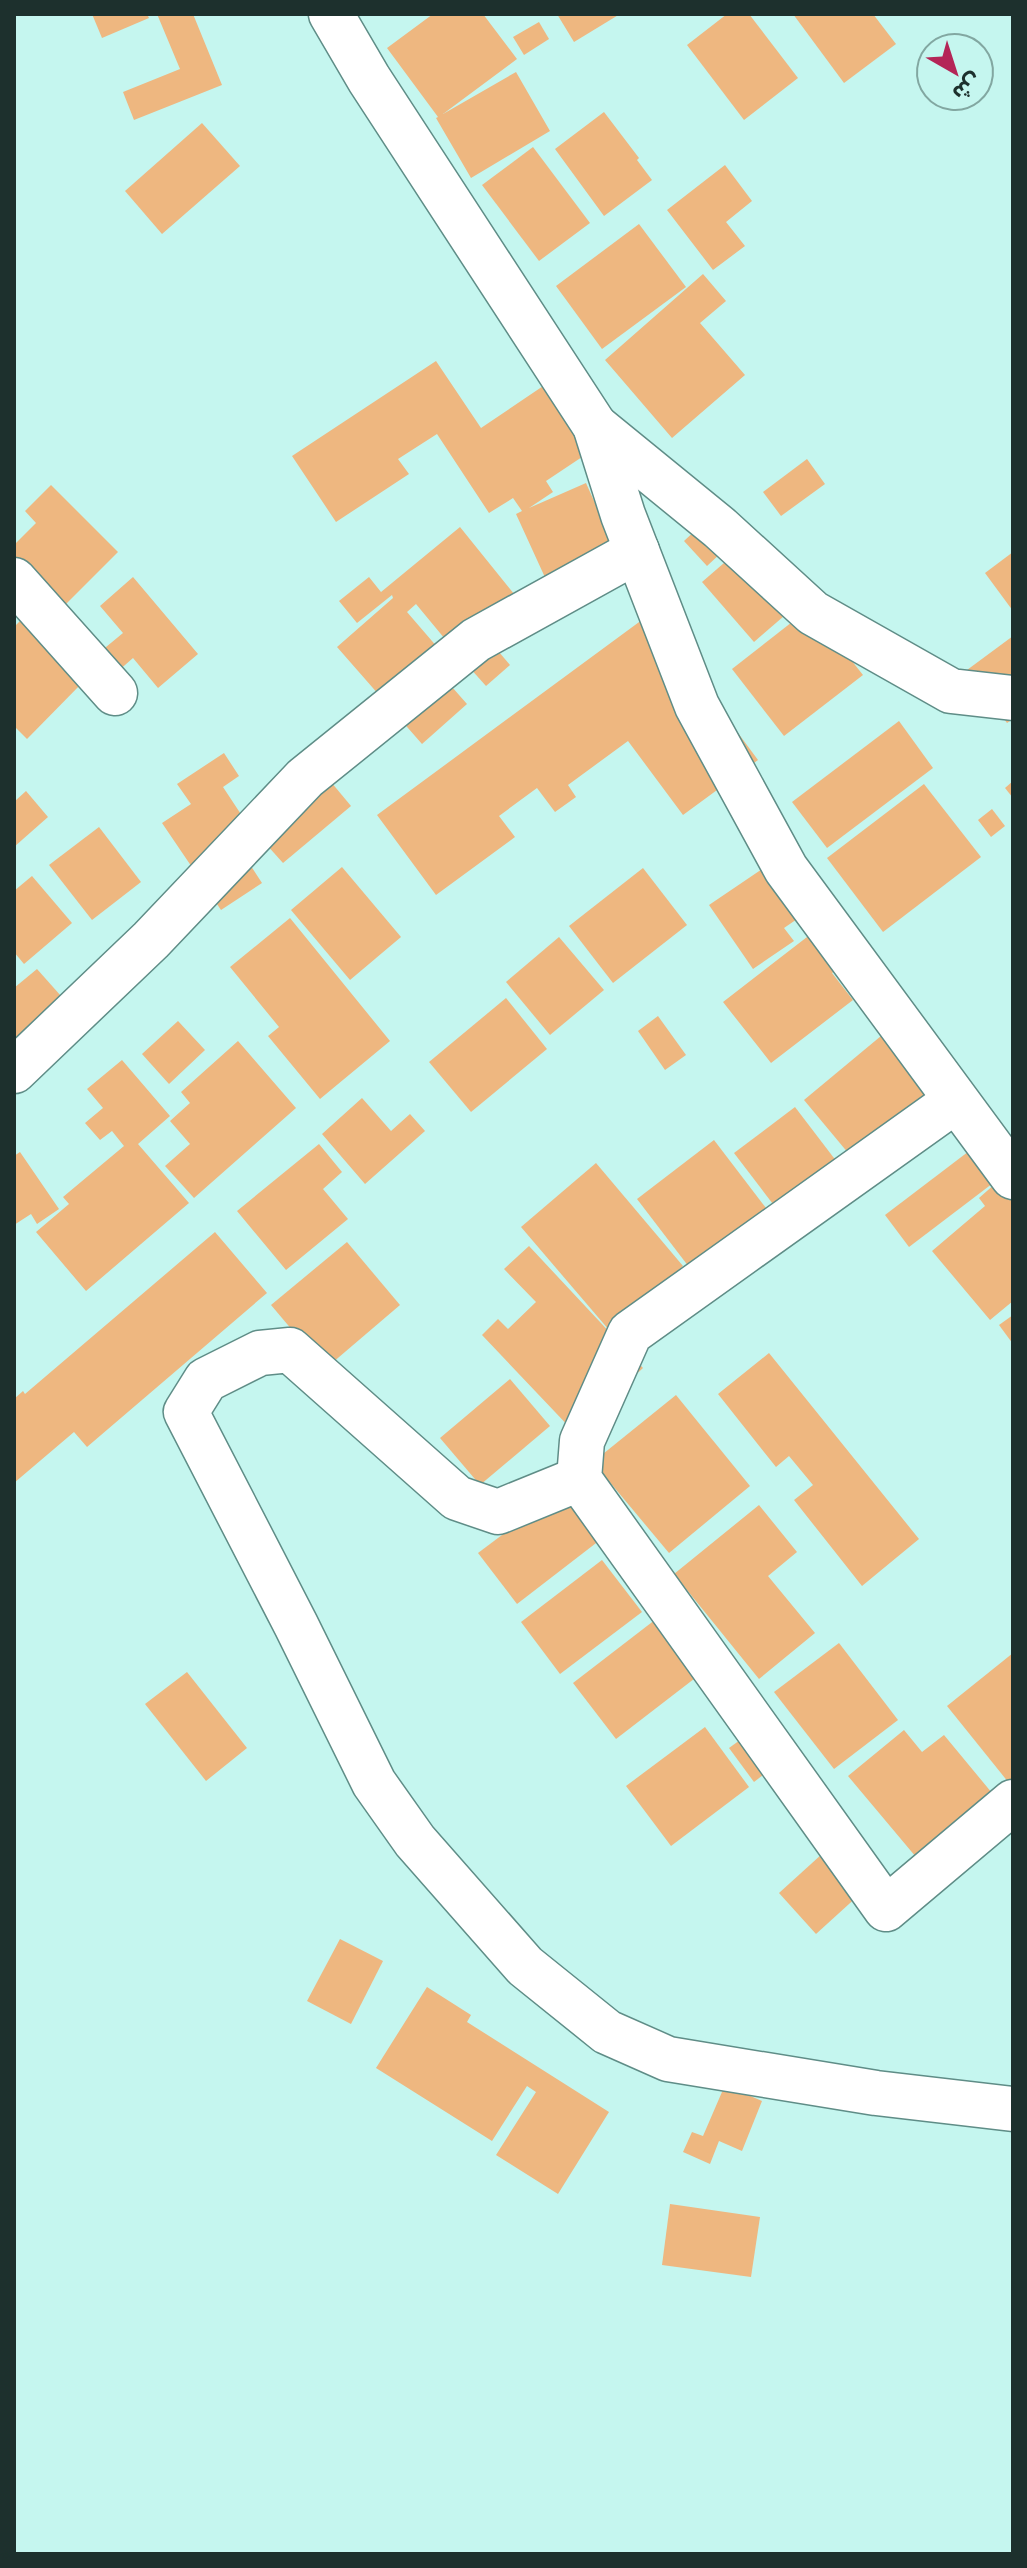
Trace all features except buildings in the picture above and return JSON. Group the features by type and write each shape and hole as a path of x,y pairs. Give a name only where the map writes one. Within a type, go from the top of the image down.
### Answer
{"street":[{"path":"331,14 369,79 595,426 637,551 697,706 786,869 1013,1177"},
{"path":"595,426 720,528 813,613 951,691 1013,698"},
{"path":"14,1071 151,940 305,778 476,640 637,551"},
{"path":"14,580 115,693"},
{"path":"955,1101 630,1333 582,1441 579,1479 886,1909 1013,1802"},
{"path":"579,1479 498,1512 457,1498 290,1350 260,1353 206,1380 186,1412 374,1783 415,1841 525,1966 607,2032 668,2059 876,2093 1013,2109"}]}
